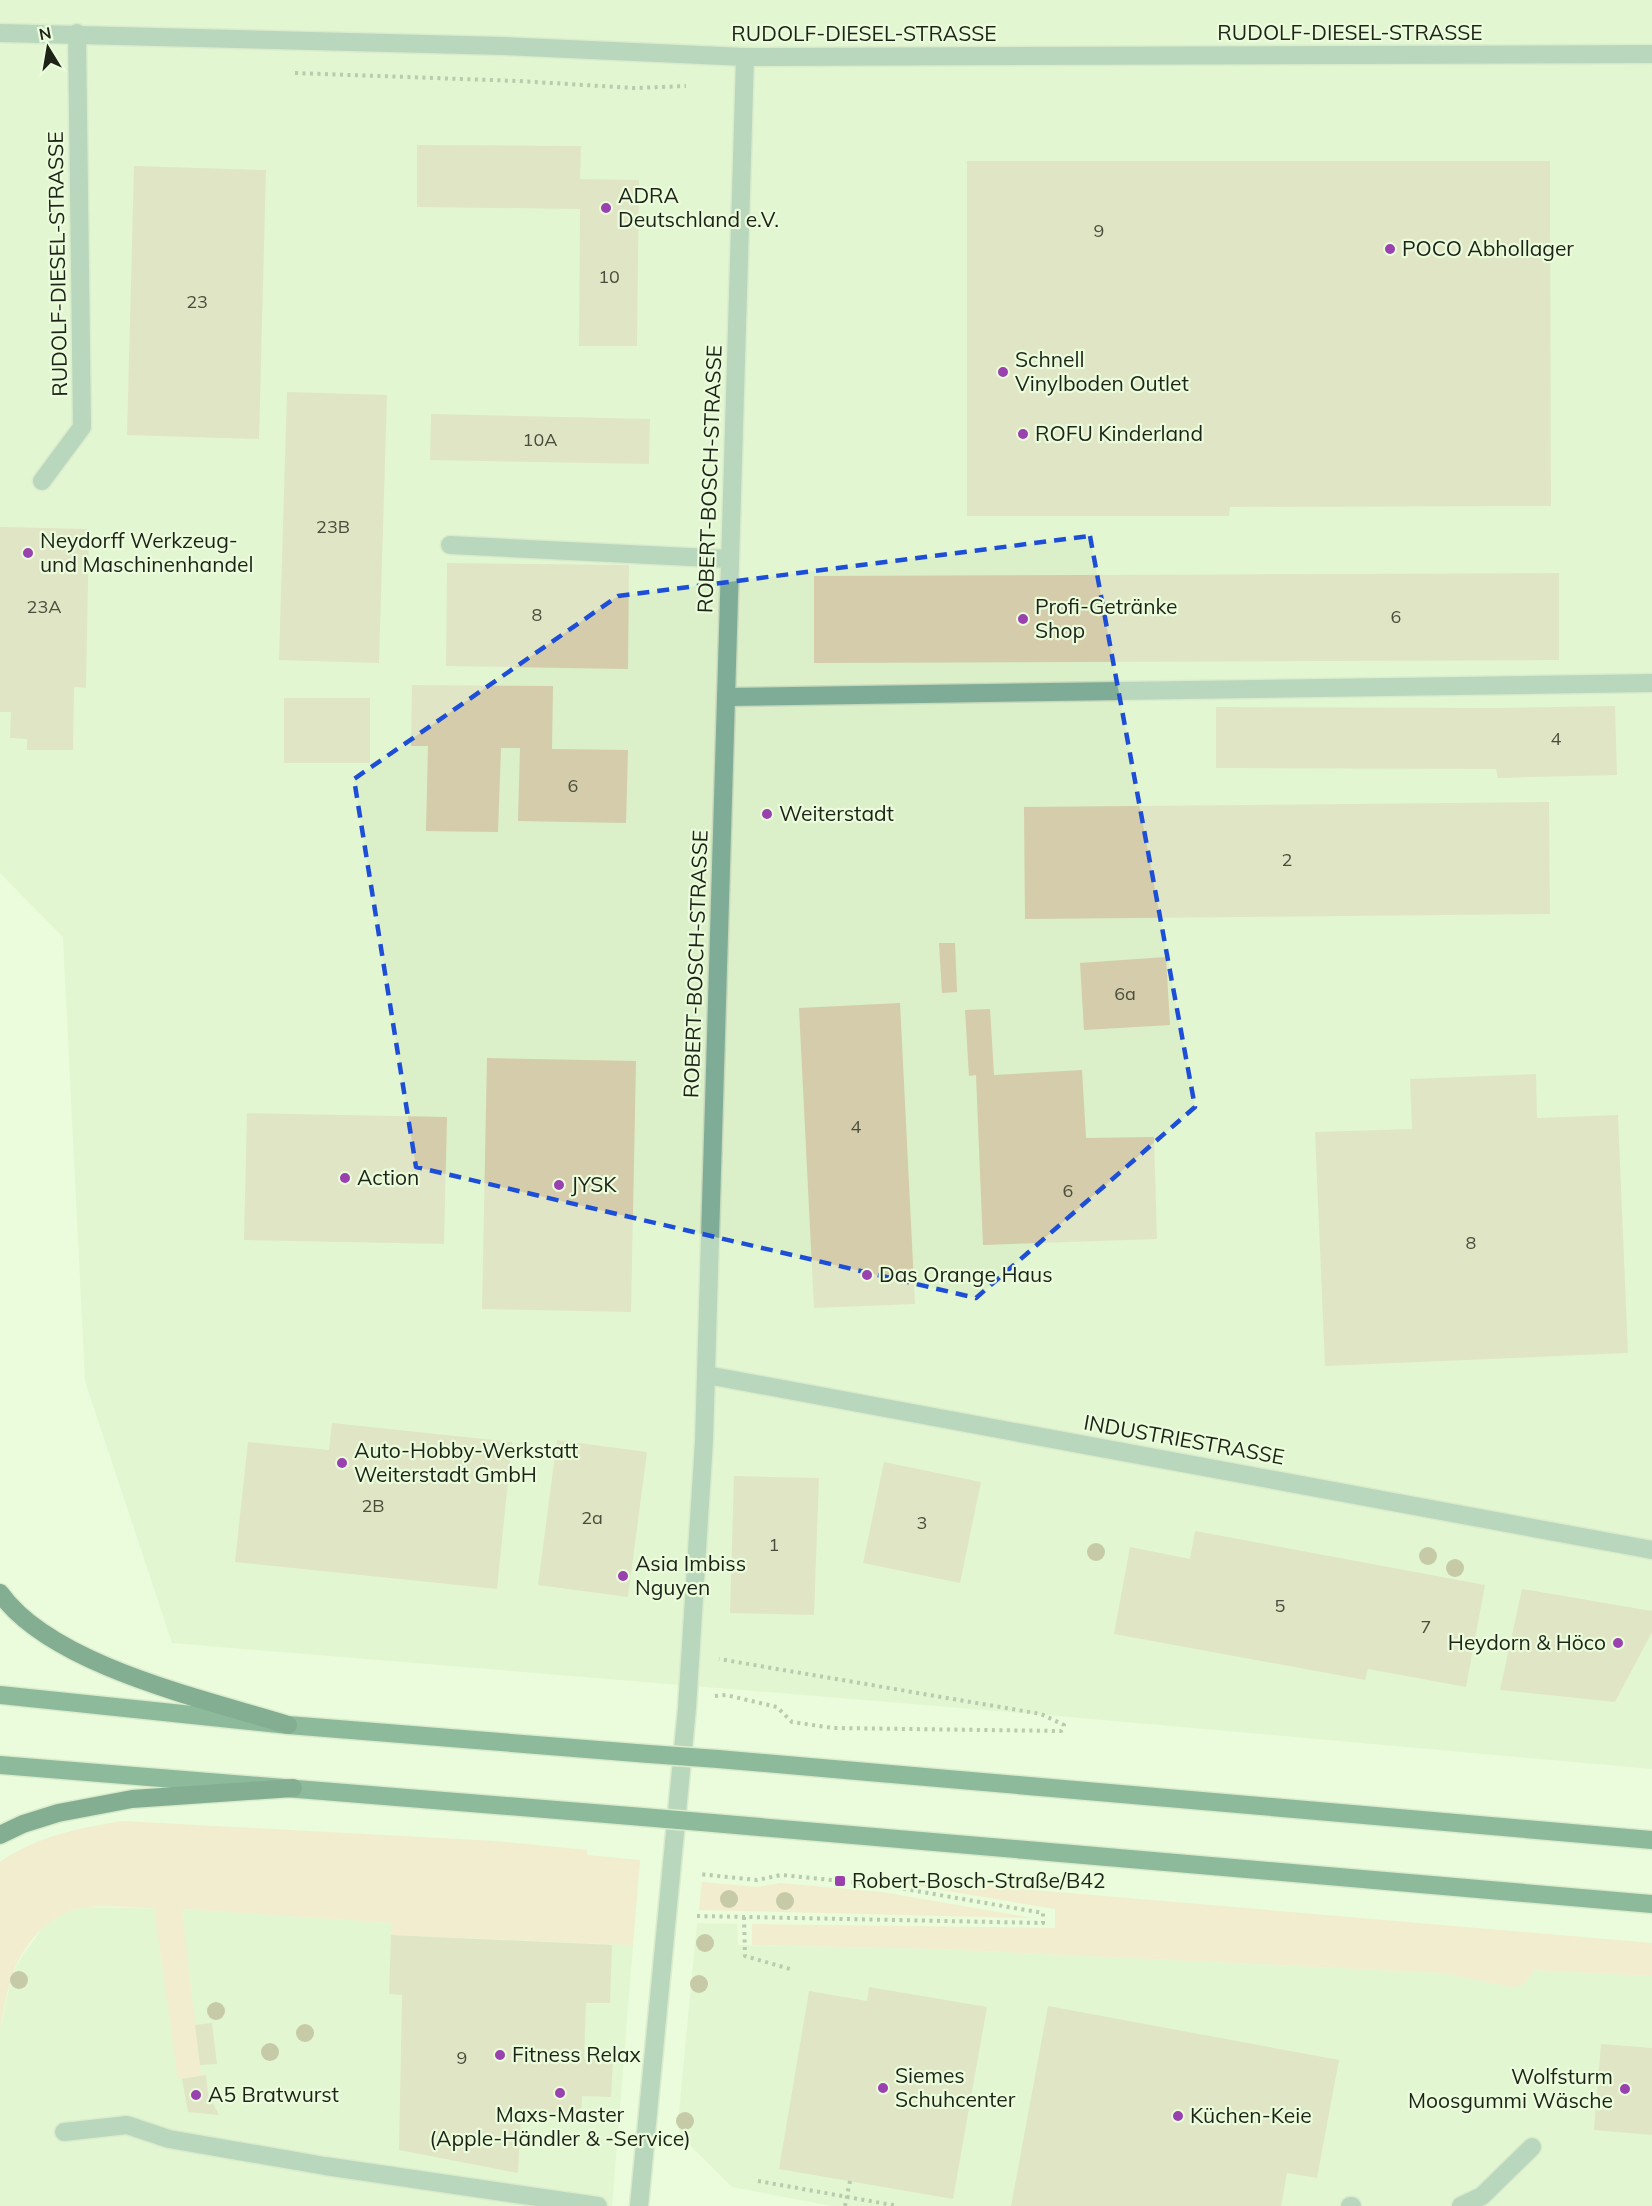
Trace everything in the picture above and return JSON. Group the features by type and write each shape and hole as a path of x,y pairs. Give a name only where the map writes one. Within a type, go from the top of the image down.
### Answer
{"highway":[{"path":"0,1593 6,1602 33,1626 65,1647 141,1679 288,1725"},
{"path":"0,1835 23,1824 58,1813 132,1799 293,1788"}],"main road":[{"path":"0,1695 288,1725 1652,1840"},
{"path":"0,1765 713,1822 1652,1904"}],"street":[{"name":"RUDOLF-DIESEL-STRASSE","path":"0,33 77,33 491,46 745,57 1652,54"},
{"name":"RUDOLF-DIESEL-STRASSE","path":"42,481 82,426 77,33"},
{"name":"ROBERT-BOSCH-STRASSE","path":"639,2206 691,1654 707,1375 745,57"},
{"path":"450,545 730,559"},
{"path":"726,697 1652,683"},
{"name":"INDUSTRIESTRASSE","path":"707,1375 1652,1550"},
{"path":"64,2132 127,2125 169,2139 337,2168 598,2206"},
{"path":"1461,2206 1482,2196 1532,2147"}],"path":[{"path":"691,1654 1041,1714 1064,1725 1061,1731 833,1728 792,1722 777,1707 726,1695"},
{"path":"667,1916 1042,1923 1043,1913 882,1885 781,1875 757,1880 702,1874"},
{"path":"744,1917 745,1956 790,1969"},
{"path":"758,2181 898,2206"},
{"path":"845,2206 850,2181"}],"highlighted area":[{"path":"1090,536 1195,1107 976,1298 416,1167 354,779 618,596"}],"shaded area":[{"path":"0,0 1652,0 1652,1769 1070,1717 172,1643 85,1381 63,937 0,873"},
{"path":"123,1821 495,1841 587,1850 587,1855 640,1860 633,1945 391,1935 392,1923 182,1909 201,2076 178,2079 154,1908 107,1906 80,1908 57,1917 47,1924 22,1953 6,1996 0,2030 0,1862 14,1853 59,1834"},
{"path":"895,1878 1652,1943 1652,1976 1534,1970 1525,1982 1512,1987 1442,1973 940,1949 752,1945 752,1924 1055,1928 1055,1909 894,1882"},
{"path":"702,1882 757,1887 780,1883 882,1892 1032,1918 699,1910"},
{"path":"83,1907 181,1909 392,1923 392,1935 633,1945 612,2206 0,2206 0,2030 12,1975 44,1926 64,1913"},
{"path":"697,1923 737,1924 738,1945 940,1949 1442,1973 1512,1987 1534,1970 1652,1976 1652,2206 832,2206 732,2187 680,2135 678,2123"}],"building":[{"path":"417,145 581,146 580,179 639,180 637,346 579,346 580,209 417,207"},
{"path":"967,161 1550,161 1551,506 1230,507 1229,516 967,516"},
{"path":"134,166 266,170 259,439 127,435"},
{"path":"287,392 387,395 379,663 279,660"},
{"path":"431,414 650,419 649,464 430,460"},
{"path":"0,527 89,529 86,688 74,687 73,750 27,750 27,739 10,738 11,712 0,712"},
{"path":"447,563 629,565 628,669 446,666"},
{"path":"1559,573 1559,660 814,663 814,576"},
{"path":"412,685 553,686 552,749 628,750 626,823 518,821 520,748 501,748 498,832 426,831 428,746 411,746"},
{"path":"284,698 370,698 370,763 284,763"},
{"path":"1615,706 1617,775 1498,778 1496,769 1216,768 1216,707"},
{"path":"1549,802 1550,914 1025,919 1024,807"},
{"path":"939,943 955,943 957,992 942,993"},
{"path":"1166,957 1170,1025 1084,1030 1080,963"},
{"path":"900,1003 915,1304 814,1308 799,1008"},
{"path":"990,1009 994,1075 1082,1070 1086,1138 1154,1137 1157,1239 983,1245 976,1075 969,1076 965,1010"},
{"name":"JYSK","path":"487,1058 636,1061 631,1312 482,1309"},
{"path":"1536,1074 1537,1118 1618,1115 1628,1353 1325,1366 1315,1132 1412,1129 1410,1079"},
{"name":"Action","path":"247,1113 447,1117 444,1244 244,1240"},
{"path":"332,1423 512,1442 497,1589 235,1562 248,1442 329,1450"},
{"path":"557,1440 647,1452 628,1597 538,1585"},
{"path":"884,1462 981,1482 960,1583 863,1563"},
{"path":"734,1476 819,1478 814,1615 730,1613"},
{"path":"1195,1531 1485,1585 1466,1687 1368,1669 1365,1680 1114,1634 1130,1547 1190,1559"},
{"path":"1522,1589 1652,1611 1652,1632 1615,1702 1500,1690"},
{"path":"391,1935 612,1945 610,2003 586,2003 584,2059 613,2061 611,2097 582,2096 581,2119 521,2117 518,2173 399,2150 402,1995 389,1994"},
{"name":"Siemes Schuhcenter","path":"869,1987 987,2007 953,2199 779,2169 809,1991 867,2001"},
{"name":"Küchen-Keie","path":"1048,2006 1339,2060 1317,2178 1287,2173 1281,2206 1011,2206"},
{"path":"212,2023 217,2064 200,2065 195,2025"},
{"name":"Wolfsturm Moosgummi Wäsche","path":"1601,2044 1652,2048 1652,2135 1594,2130"},
{"path":"206,2075 208,2094 219,2115 188,2112 182,2079"}],"place":[{"name":"ADRA Deutschland e.V.","path":"606,208"},
{"name":"POCO Abhollager","path":"1390,249"},
{"name":"Schnell Vinylboden Outlet","path":"1003,372"},
{"name":"ROFU Kinderland","path":"1023,434"},
{"name":"Neydorff Werkzeug- und Maschinenhandel","path":"28,553"},
{"name":"Profi-Getränke Shop","path":"1023,619"},
{"name":"Weiterstadt","path":"767,814"},
{"name":"Action","path":"345,1178"},
{"name":"JYSK","path":"559,1185"},
{"name":"Das Orange Haus","path":"867,1275"},
{"name":"Auto-Hobby-Werkstatt Weiterstadt GmbH","path":"342,1463"},
{"name":"Asia Imbiss Nguyen","path":"623,1576"},
{"name":"Heydorn & Höco","path":"1618,1643"},
{"name":"Robert-Bosch-Straße/B42","path":"840,1881"},
{"name":"Fitness Relax","path":"500,2055"},
{"name":"Siemes Schuhcenter","path":"883,2088"},
{"name":"Wolfsturm Moosgummi Wäsche","path":"1625,2089"},
{"name":"Maxs-Master (Apple-Händler & -Service)","path":"560,2093"},
{"name":"A5 Bratwurst","path":"196,2095"},
{"name":"Küchen-Keie","path":"1178,2116"}]}
